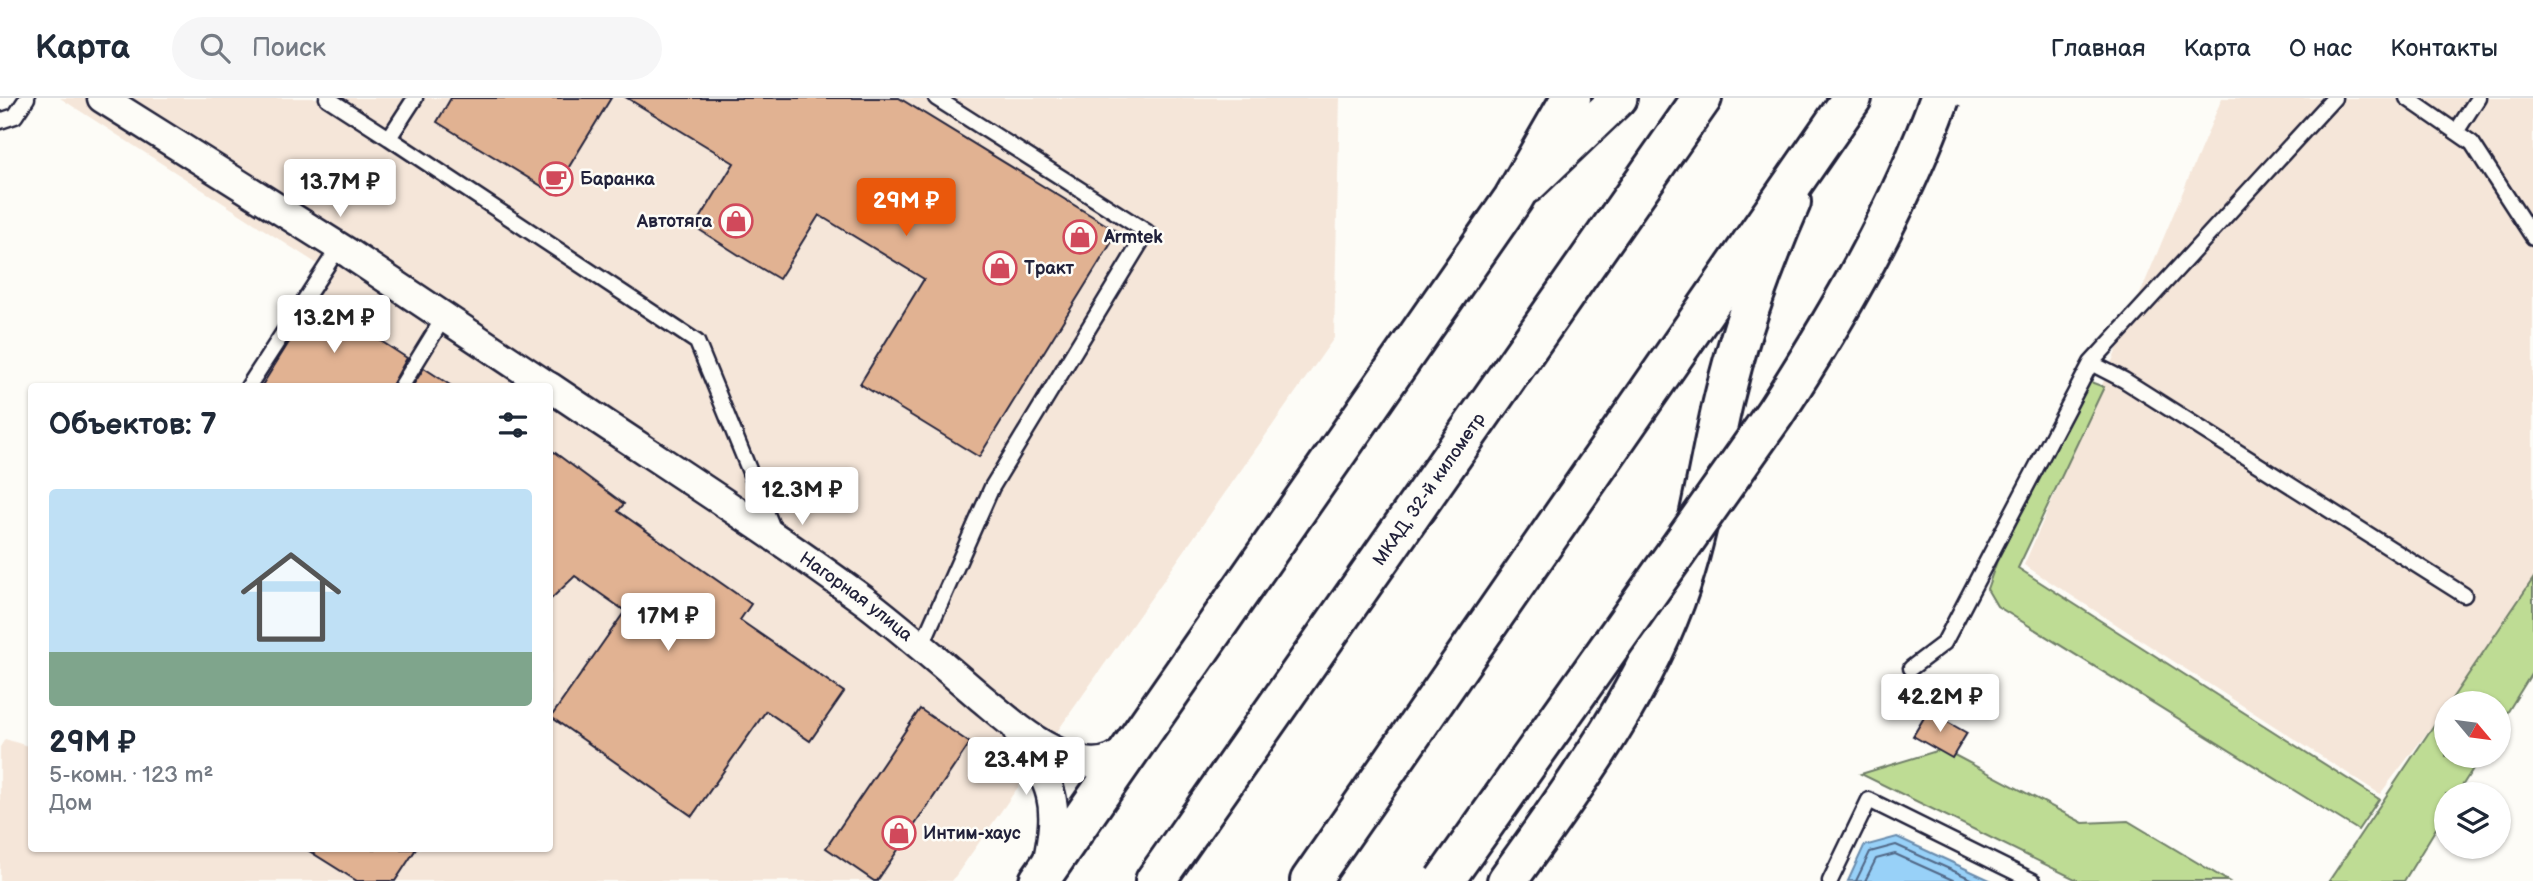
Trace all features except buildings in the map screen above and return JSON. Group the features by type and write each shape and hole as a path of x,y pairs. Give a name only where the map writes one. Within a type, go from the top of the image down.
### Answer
{"main road":[{"path":"1042,876 1513,199 1571,98"},
{"name":"МКАД, 32-й километр","path":"1155,881 1702,98"},
{"path":"1310,881 1852,98"},
{"path":"1444,881 1767,424 1821,341 1864,267 1899,195 1940,98"},
{"path":"1507,881 1588,764 1628,698 1660,637 1681,584 1744,324 1771,248 1814,152"}],"street":[{"name":"Нагорная улица","path":"102,98 340,247 543,383"},
{"path":"1513,199 1619,98"},
{"name":"Нагорная улица","path":"553,390 777,539 866,602 1013,724 1051,749 1087,763 1115,760 1131,746"},
{"name":"Нагорная улица","path":"1013,724 1045,776 1055,812 1053,836 1042,876"}],"lane":[{"path":"0,121 15,116 27,98"},
{"path":"327,98 697,342 777,539"},
{"path":"389,138 415,98"},
{"path":"921,647 992,487 1147,232 936,98"},
{"path":"1911,667 1944,643 2091,363 2334,98"},
{"path":"2407,98 2472,143 2533,237"},
{"path":"2456,132 2478,98"},
{"path":"251,383 340,247"},
{"path":"403,383 444,317"},
{"path":"2091,363 2124,380 2464,595"},
{"path":"1830,881 1869,800 2034,881"}],"shaded area":[{"path":"60,98 1340,98 1334,338 952,881 0,881 0,747 5,739 28,746 28,852 553,852 553,383 247,383 322,267"},
{"path":"2222,98 2533,98 2533,597 2459,691 2434,691 2434,724 2380,794 2024,565"}],"green space":[{"path":"2088,381 2104,387 2018,568 2379,799 2358,830 1997,606 1987,589 1997,561"},
{"path":"2533,579 2533,671 2511,707 2511,691 2457,691"},
{"path":"2434,725 2434,768 2473,768 2465,782 2434,782 2434,832 2404,881 2329,881"},
{"path":"1943,749 2083,823 2128,821 2228,881 2079,881 1861,774"}],"water":[{"path":"1897,837 1992,881 1848,881 1864,846"}],"place":[{"name":"Баранка","path":"556,179"},
{"name":"Автотяга","path":"736,221"},
{"name":"Armtek","path":"1080,237"},
{"name":"Тракт","path":"1000,268"},
{"name":"Интим-хаус","path":"899,833"}]}
